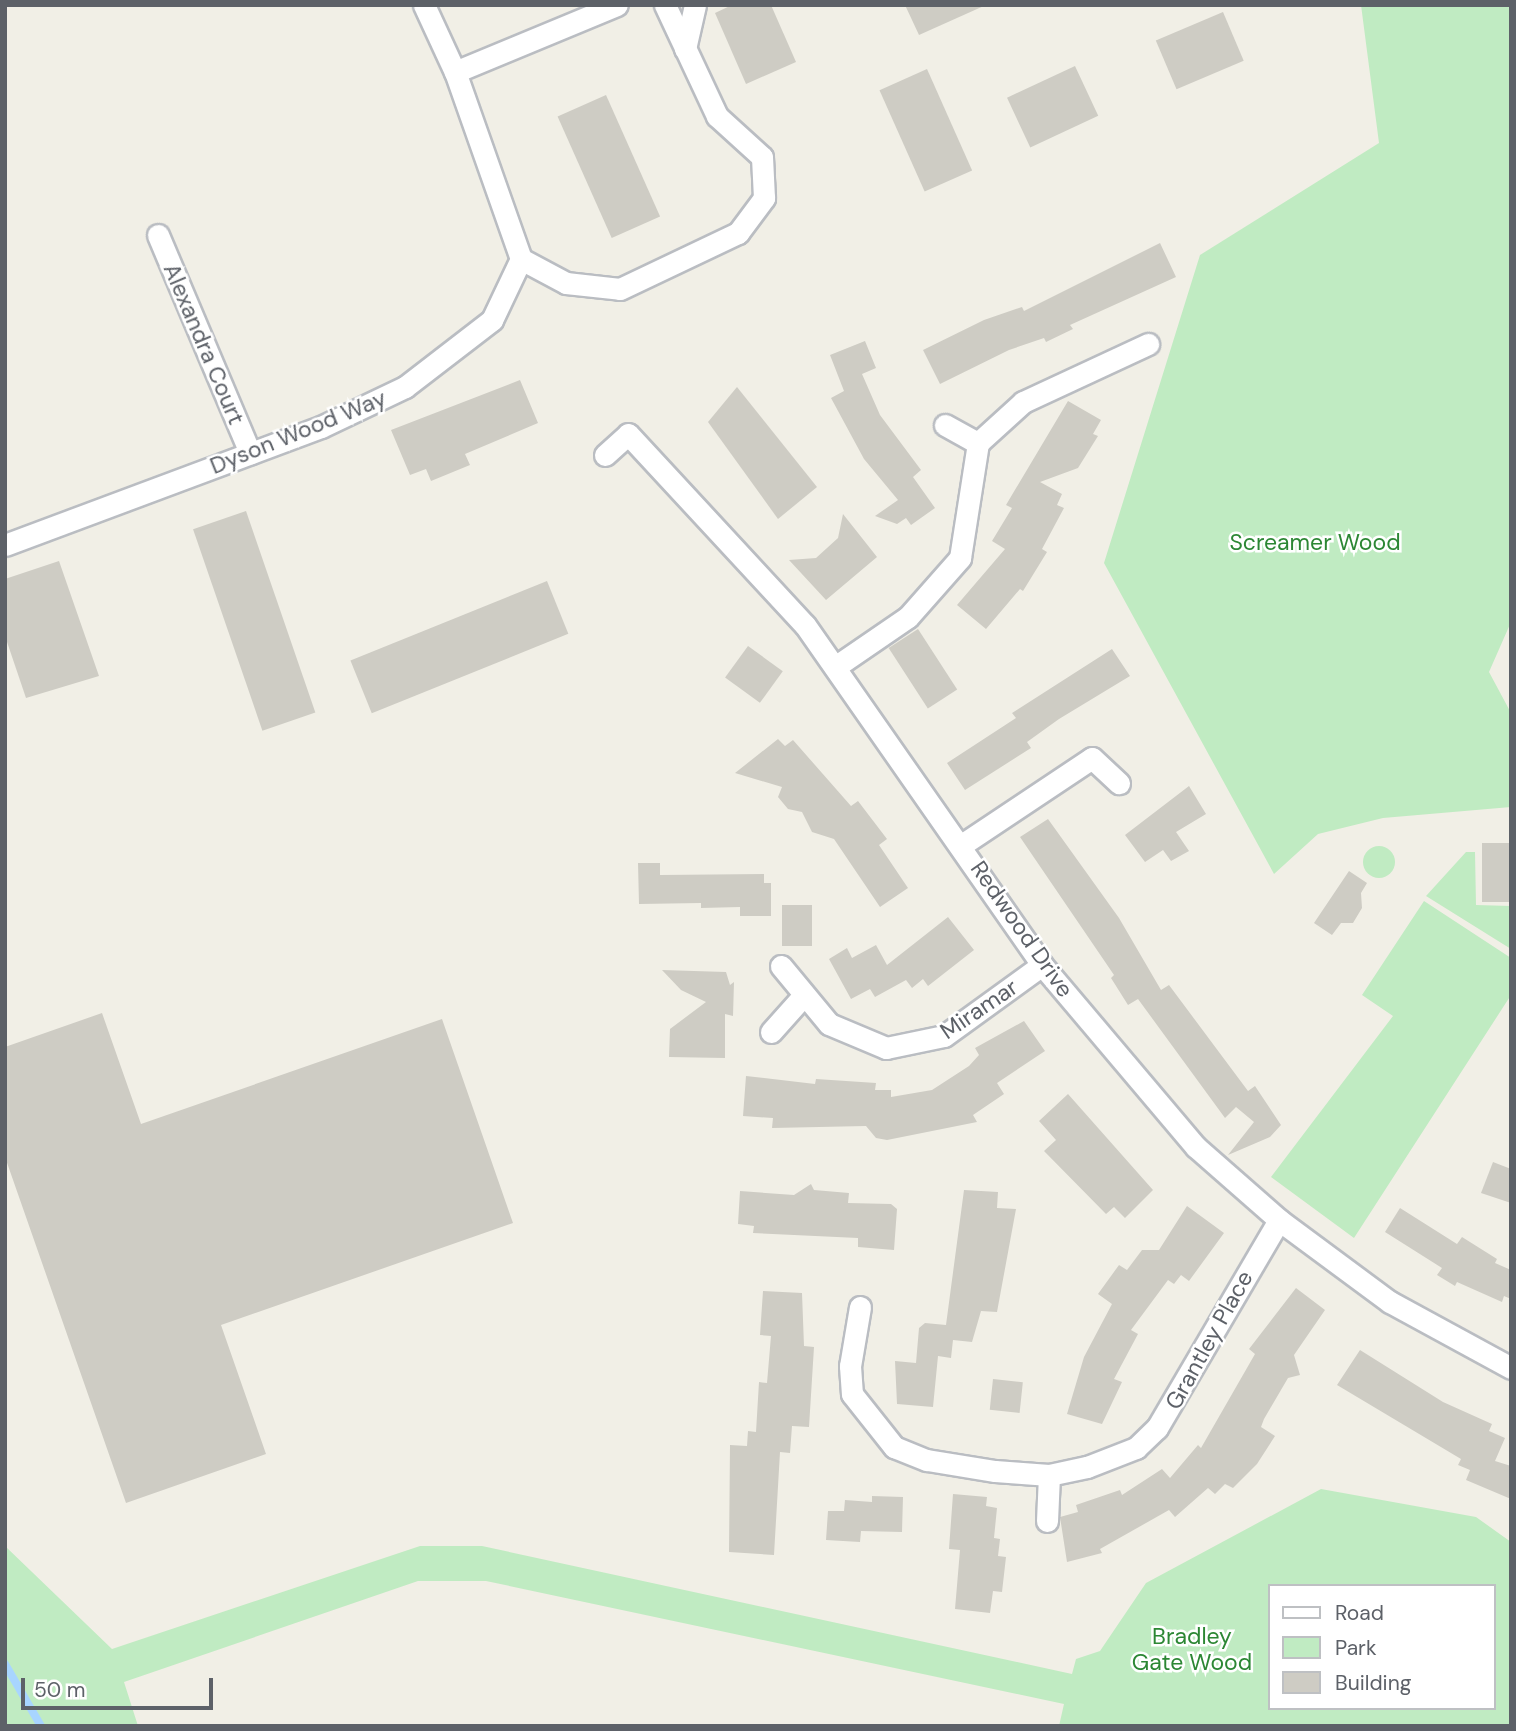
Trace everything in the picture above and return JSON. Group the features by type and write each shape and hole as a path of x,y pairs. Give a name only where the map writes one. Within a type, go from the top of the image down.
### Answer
{"street":[{"path":"424,5 455,72 521,259 566,283 620,289 738,233 764,198 762,157 717,116 665,5"},
{"path":"455,72 617,5"},
{"path":"685,49 695,5"},
{"name":"Alexandra Court","path":"158,235 250,453"},
{"name":"Dyson Wood Way","path":"5,545 250,453 405,387 492,320 521,259"},
{"path":"835,667 908,617 960,558 978,443 1023,402 1148,344"},
{"path":"945,425 978,443"},
{"name":"Redwood Drive","path":"605,455 628,434 805,625 963,844 1042,965 1195,1147 1279,1220 1390,1302 1511,1368"},
{"path":"963,844 1093,758 1119,783"},
{"name":"Miramar","path":"781,966 829,1024 860,1041 886,1048 917,1046 988,1009 1042,965"},
{"path":"771,1032 804,995"},
{"name":"Grantley Place","path":"860,1307 852,1394 894,1447 926,1461 1049,1475 1136,1448 1157,1428 1279,1220"},
{"path":"1047,1521 1049,1475"}],"green space":[{"name":"Screamer Wood","path":"1361,5 1511,5 1511,622 1489,672 1511,713 1511,807 1383,818 1318,834 1274,874 1104,563 1200,255 1379,143"},
{"path":"1379,846 1390,851 1395,862 1390,873 1379,878 1368,873 1363,862 1368,851"},
{"path":"1466,852 1475,852 1476,905 1511,906 1511,949 1426,896"},
{"path":"1424,901 1511,958 1511,995 1354,1238 1271,1177 1393,1016 1362,995"},
{"name":"Bradley Gate Wood","path":"1321,1489 1476,1517 1511,1542 1511,1726 1059,1726 1064,1704 486,1581 418,1581 124,1682 138,1726 5,1726 5,1546 112,1649 420,1546 482,1546 1072,1674 1076,1659 1100,1651 1146,1583"}],"building":[{"path":"732,5 771,5 796,62 746,84 715,13"},
{"path":"905,5 986,5 919,35"},
{"path":"1223,12 1244,61 1177,89 1156,41"},
{"path":"1075,66 1098,116 1030,148 1007,98"},
{"path":"927,69 972,170 925,192 879,90"},
{"path":"606,95 660,217 612,238 558,117"},
{"path":"1160,243 1176,277 1070,325 1073,329 1046,342 1044,338 1009,350 940,384 923,350 984,320 1022,307 1024,311"},
{"path":"865,341 876,368 862,374 880,415 921,470 913,477 935,508 911,525 906,518 897,524 875,516 898,500 864,459 831,398 844,391 830,355"},
{"path":"520,380 538,423 465,454 470,465 431,481 426,469 410,475 391,430"},
{"path":"737,387 817,487 778,519 708,422"},
{"path":"1068,401 1101,420 1093,434 1098,436 1078,468 1040,482 1062,494 1057,505 1064,508 1042,549 1047,552 1023,591 1020,589 986,629 957,605 1005,549 992,541 1012,508 1006,505"},
{"path":"246,511 315,712 262,731 193,529"},
{"path":"843,514 877,557 826,600 789,560 816,558 838,538"},
{"path":"59,561 99,676 26,698 5,636 5,579"},
{"path":"547,581 568,634 372,713 350,660"},
{"path":"918,629 957,689 928,708 889,648"},
{"path":"748,646 783,671 760,703 725,678"},
{"path":"1112,649 1130,676 1059,719 1027,742 1031,748 965,790 947,763 1016,718 1012,713"},
{"path":"778,739 785,746 793,740 851,806 858,801 887,839 879,845 908,888 880,907 834,839 812,832 802,812 788,809 778,797 782,787 735,773"},
{"path":"1189,786 1206,814 1176,832 1189,851 1171,861 1163,850 1145,862 1125,835"},
{"path":"1048,819 1119,918 1161,990 1169,985 1248,1091 1255,1086 1281,1125 1270,1137 1228,1155 1254,1122 1236,1107 1225,1118 1138,999 1128,1005 1111,978 1114,975 1020,837"},
{"path":"1482,843 1511,843 1511,902 1482,902"},
{"path":"638,863 660,863 660,875 764,874 764,883 771,883 771,916 740,916 740,907 701,908 701,903 639,904"},
{"path":"1349,871 1367,883 1361,893 1362,908 1353,923 1341,923 1332,935 1314,923"},
{"path":"782,905 812,905 812,946 782,946"},
{"path":"948,917 974,950 928,986 923,979 912,988 906,980 875,997 870,989 851,999 829,959 847,948 852,958 876,945 887,965"},
{"path":"662,970 726,972 730,985 734,982 733,1016 725,1014 725,1058 669,1057 670,1029 706,1002 681,990"},
{"path":"102,1013 141,1124 442,1019 513,1223 221,1325 266,1454 126,1503 5,1157 5,1047"},
{"path":"1024,1021 1045,1051 997,1083 1004,1094 973,1115 977,1122 887,1140 876,1138 866,1126 772,1128 773,1118 743,1116 746,1076 815,1084 816,1079 876,1083 875,1090 891,1090 891,1097 932,1090 969,1066 979,1055 975,1048"},
{"path":"1068,1094 1153,1190 1125,1218 1114,1207 1106,1214 1044,1151 1056,1140 1039,1121"},
{"path":"1493,1162 1511,1169 1511,1203 1481,1193"},
{"path":"811,1184 814,1190 849,1193 848,1203 891,1204 897,1209 894,1250 858,1247 858,1238 753,1233 754,1226 738,1224 740,1191 794,1195"},
{"path":"964,1190 998,1192 997,1208 1016,1209 997,1312 981,1311 972,1342 953,1340 951,1358 938,1356 933,1407 897,1404 895,1361 916,1363 919,1328 925,1323 946,1325"},
{"path":"1187,1206 1224,1233 1189,1281 1181,1275 1174,1284 1168,1280 1131,1330 1138,1334 1114,1379 1122,1382 1102,1424 1067,1414 1084,1357 1112,1304 1098,1294 1119,1265 1127,1270 1142,1250 1159,1250"},
{"path":"1400,1208 1457,1244 1462,1237 1497,1259 1495,1263 1511,1270 1511,1299 1504,1296 1502,1302 1457,1282 1455,1286 1437,1275 1442,1268 1385,1232"},
{"path":"1296,1288 1325,1310 1294,1355 1300,1375 1288,1378 1264,1419 1261,1427 1275,1436 1257,1464 1233,1488 1225,1484 1215,1494 1208,1488 1175,1517 1169,1510 1100,1549 1102,1553 1067,1562 1060,1517 1078,1512 1076,1505 1120,1490 1122,1495 1162,1469 1170,1478 1198,1445 1201,1448 1255,1354 1249,1349"},
{"path":"763,1291 802,1293 804,1346 814,1347 809,1427 792,1426 790,1453 780,1452 774,1555 729,1552 730,1445 747,1446 748,1431 756,1432 759,1382 767,1383 771,1336 760,1335"},
{"path":"1360,1350 1443,1402 1492,1424 1489,1431 1505,1438 1495,1461 1511,1466 1511,1499 1466,1480 1470,1470 1458,1465 1461,1459 1337,1385"},
{"path":"993,1379 1023,1382 1020,1413 990,1410"},
{"path":"953,1494 987,1497 986,1506 997,1508 994,1538 1000,1539 998,1556 1006,1557 1002,1592 993,1591 990,1613 955,1609 960,1550 949,1549"},
{"path":"872,1496 903,1497 902,1532 861,1531 860,1542 826,1540 828,1511 844,1511 845,1500 872,1502"}],"waterway":[{"path":"5,1664 41,1726"}]}
